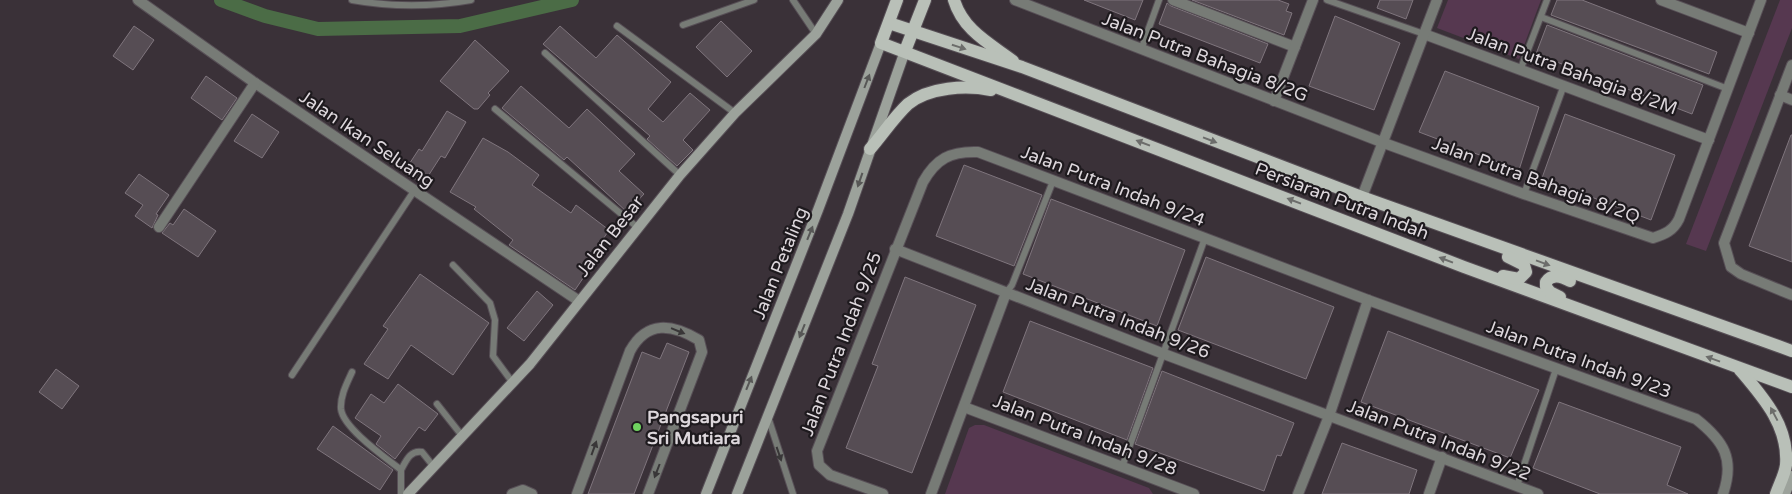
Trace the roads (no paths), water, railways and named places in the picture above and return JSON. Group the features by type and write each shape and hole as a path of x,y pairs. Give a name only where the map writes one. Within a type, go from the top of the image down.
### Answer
{"main road":[{"name":"Jalan Besar","path":"408,494 513,384 680,175 735,113 816,34 838,0"},
{"path":"881,43 897,0"},
{"path":"737,494 848,214 905,51 925,0"},
{"path":"954,0 961,17 970,28 1022,67"},
{"name":"Persiaran Putra Indah","path":"889,23 1022,67 1362,198 1792,351"},
{"name":"Persiaran Putra Indah","path":"881,43 1464,267 1792,387"},
{"name":"Jalan Petaling","path":"706,494 818,210 881,43"},
{"path":"870,149 910,103 929,94 963,88 986,89 1013,94"},
{"path":"1464,267 1514,279 1519,279 1525,275 1526,269 1524,265 1483,241"},
{"path":"1602,319 1585,307 1550,292 1546,287 1546,282 1552,277 1558,276 1592,288 1616,289"},
{"path":"1729,328 1763,348 1792,360"},
{"path":"1738,368 1772,409 1785,443 1786,466 1776,494"},
{"path":"1785,494 1792,476"}],"street":[{"name":"Jalan Ikan Seluang","path":"138,0 255,83 579,301"},
{"name":"Jalan Putra Bahagia 8/2G","path":"1015,0 1384,142"},
{"path":"1173,0 1295,47"},
{"path":"1274,101 1313,0"},
{"path":"1362,198 1437,0"},
{"path":"1662,0 1749,33"},
{"name":"Jalan Putra Bahagia 8/2Q","path":"1384,142 1645,236 1653,238 1662,235 1675,227 1761,0"},
{"name":"Jalan Putra Bahagia 8/2M","path":"1424,34 1521,68 1709,140"},
{"path":"1792,65 1724,243 1731,267 1741,274 1792,295"},
{"path":"159,227 255,83"},
{"path":"1780,96 1792,100"},
{"name":"Jalan Putra Indah 9/24","path":"895,249 923,182 937,161 956,154 978,152 1368,300"},
{"name":"Jalan Putra Indah 9/26","path":"895,249 1329,416"},
{"name":"Jalan Putra Indah 9/25","path":"883,494 830,475 819,465 817,451 895,249"},
{"path":"931,494 1006,293"},
{"path":"1298,494 1329,416 1368,300"},
{"name":"Jalan Putra Indah 9/23","path":"1368,300 1696,419 1709,429 1726,457 1729,476 1723,494"},
{"path":"577,494 632,346 643,335 661,327 670,327 699,340 702,352 648,494"},
{"name":"Jalan Putra Indah 9/28","path":"964,407 1122,467 1168,489 1194,494"},
{"name":"Jalan Putra Indah 9/22","path":"1329,416 1538,494"},
{"path":"1429,494 1442,458"},
{"path":"512,494 523,490 532,494"}],"lane":[{"path":"352,0 376,4 446,4 471,0"},
{"path":"683,25 754,0"},
{"path":"793,0 816,34"},
{"path":"1141,50 1159,0"},
{"path":"1327,0 1424,34"},
{"path":"1521,68 1548,0"},
{"path":"1541,18 1728,89"},
{"path":"617,26 735,113"},
{"path":"544,53 680,175"},
{"path":"1524,194 1564,85"},
{"path":"495,109 637,227"},
{"path":"1006,293 1012,285 1053,181"},
{"path":"292,375 414,191"},
{"path":"1122,467 1205,238"},
{"path":"453,265 490,303 495,320 493,356 513,384"},
{"path":"1517,486 1556,369"},
{"path":"352,372 342,397 341,410 345,421 401,470"},
{"path":"437,404 463,437"},
{"path":"768,413 793,494"},
{"path":"401,494 401,470 411,454 416,451 422,452 434,467"}],"waterway":[{"path":"221,0 265,16 318,29 460,26 572,0"}],"place":[{"name":"Pangsapuri Sri Mutiara","path":"637,427"}]}
